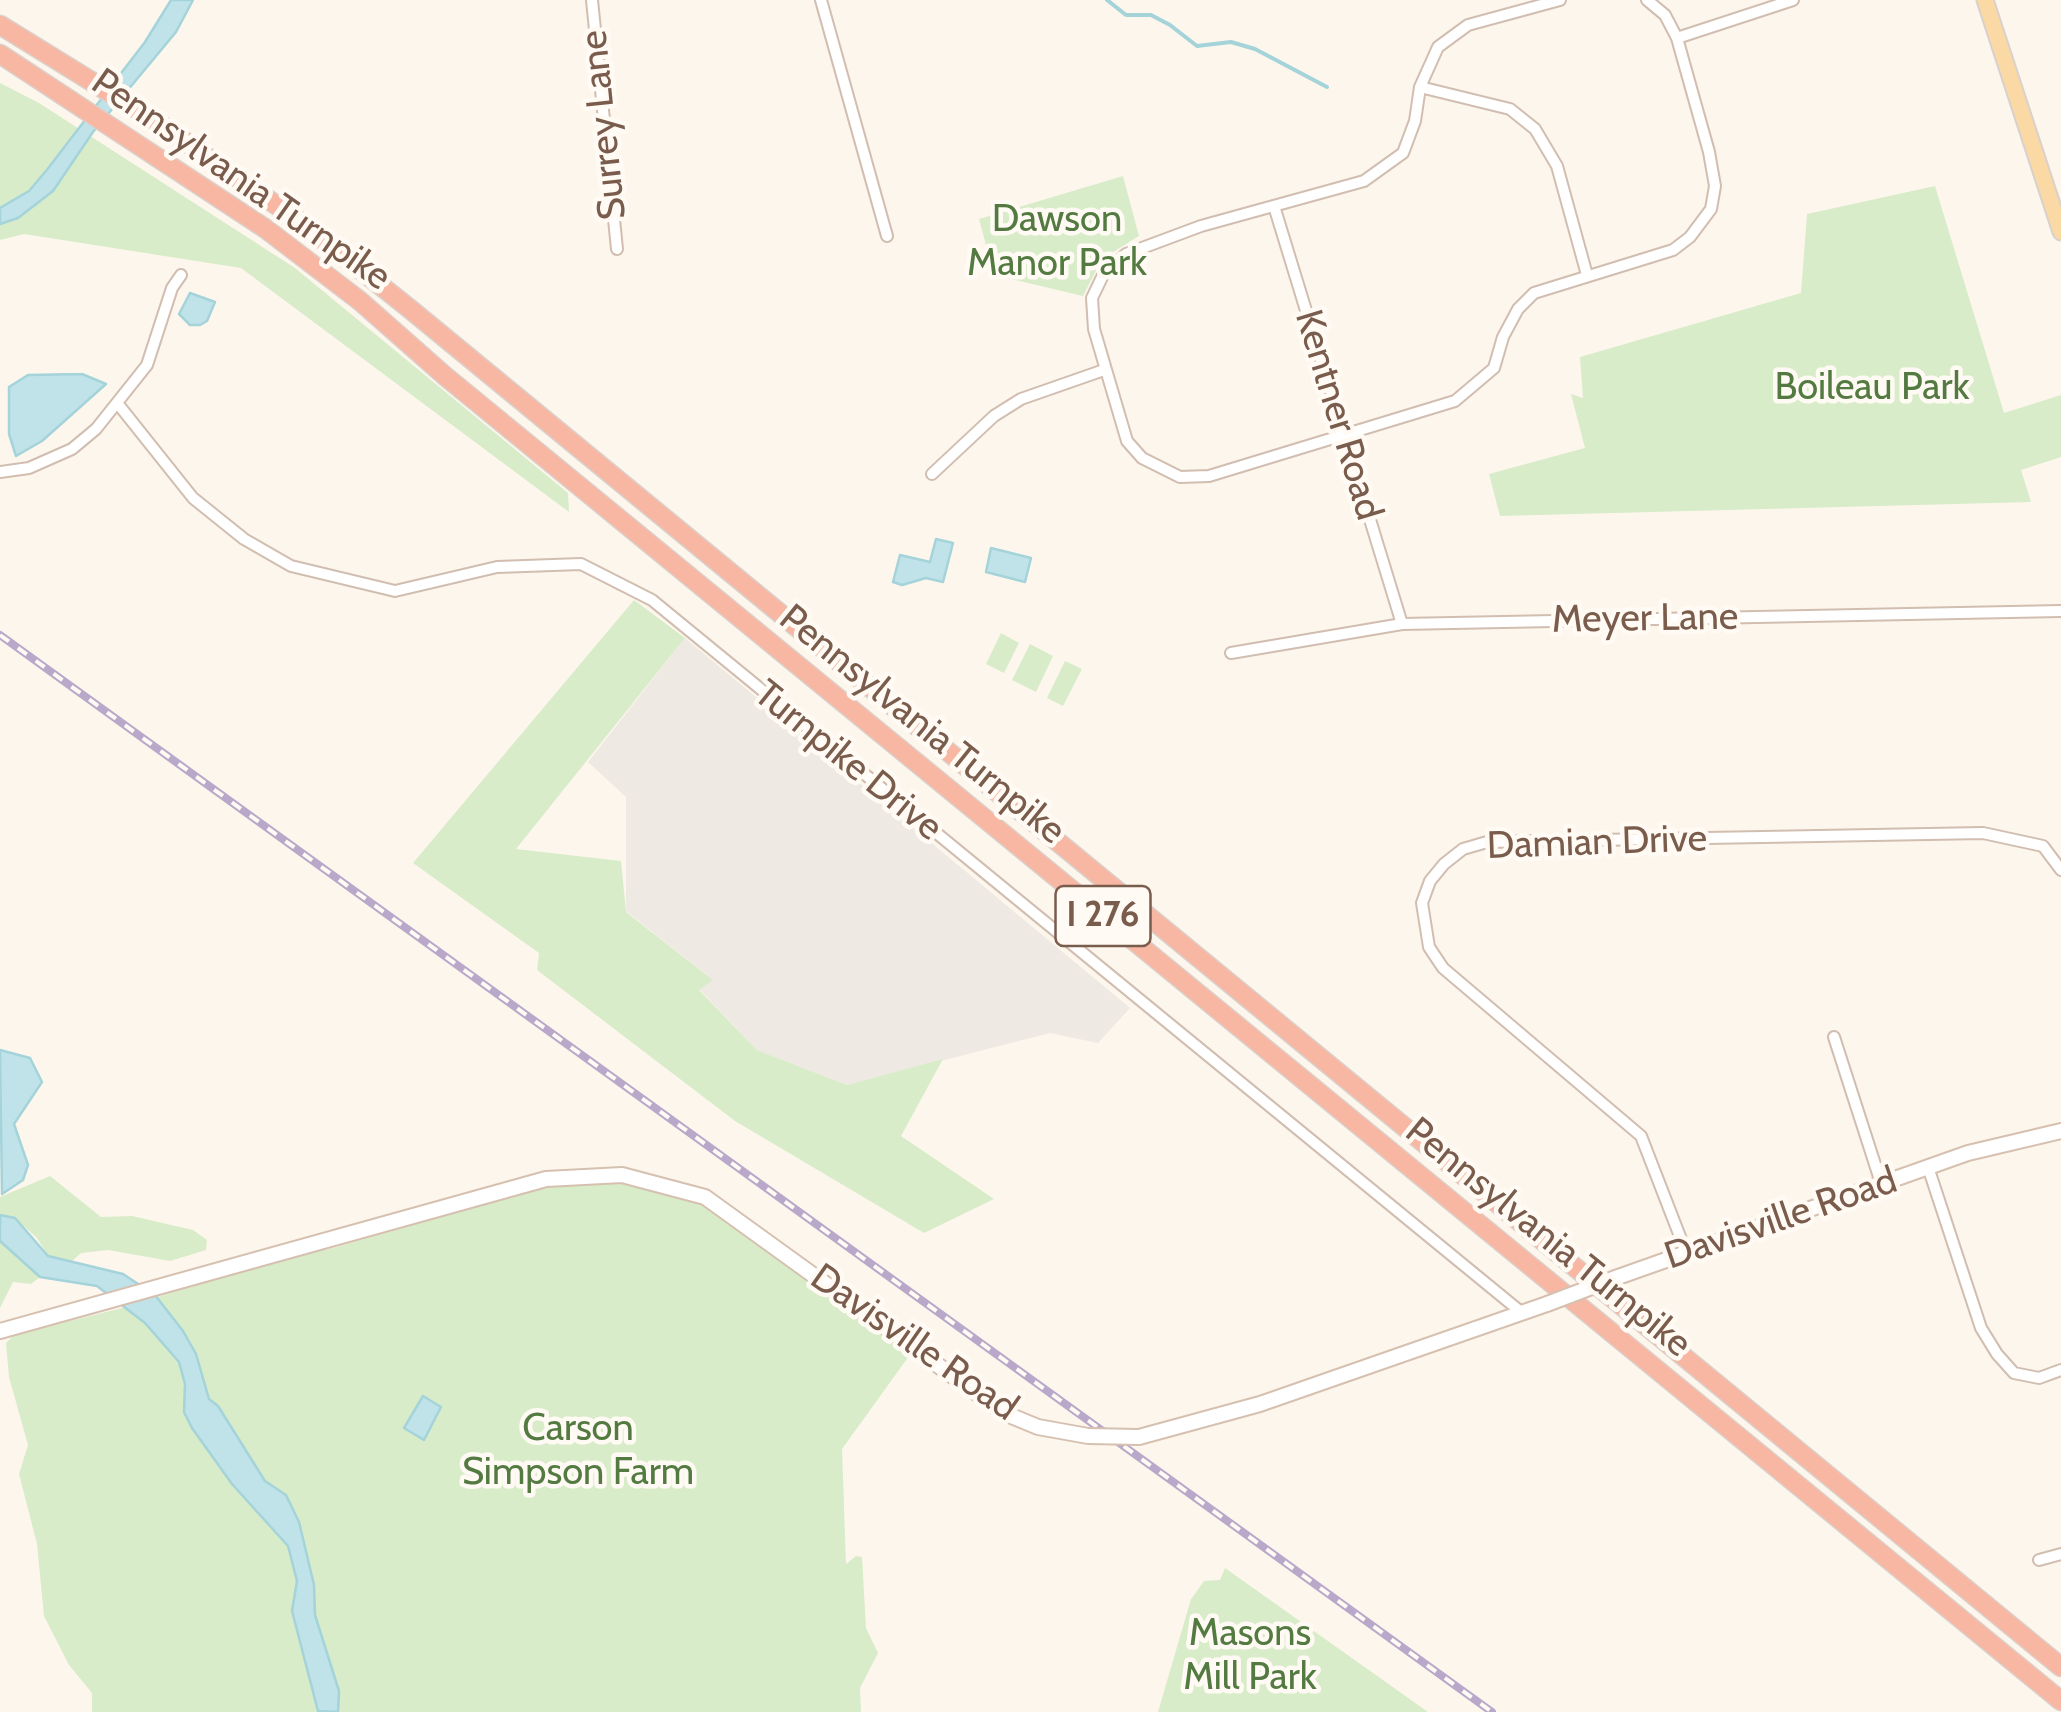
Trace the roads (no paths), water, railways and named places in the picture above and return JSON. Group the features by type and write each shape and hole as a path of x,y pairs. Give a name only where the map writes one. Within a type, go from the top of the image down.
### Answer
{"highway":[{"name":"Pennsylvania Turnpike","path":"0,25 154,120 302,223 533,407 2061,1667"},
{"name":"Pennsylvania Turnpike","path":"0,54 266,229 360,301 446,376 2061,1700"}],"main road":[{"path":"1985,0 2061,232"}],"street":[{"name":"Surrey Lane","path":"592,0 617,250"},
{"path":"820,0 887,236"},
{"path":"1560,0 1468,25 1438,48 1420,87 1409,140 1388,166 1364,181 1126,254 1104,273 1090,312 1127,441 1142,458 1180,477 1209,476 1343,432 1455,402 1494,368 1510,323 1534,293 1673,250 1690,237 1711,209 1715,186 1709,152 1678,38 1665,15 1647,0"},
{"path":"1678,38 1793,0"},
{"path":"1420,87 1510,108 1535,130 1558,166 1587,275"},
{"name":"Kentner Road","path":"1274,206 1402,624"},
{"path":"0,472 29,468 72,449 118,404 147,365 172,288 181,275"},
{"path":"932,474 994,416 1021,399 1104,370"},
{"name":"Turnpike Drive","path":"118,404 193,498 244,539 292,566 395,591 498,567 580,564 652,600 1521,1312"},
{"name":"Meyer Lane","path":"1231,653 1402,624 2061,610"},
{"name":"Damian Drive","path":"1686,1252 1642,1136 1443,968 1429,947 1422,903 1430,881 1444,864 1464,849 1487,842 1984,833 2043,846 2061,870"},
{"path":"1834,1037 1881,1184"},
{"name":"Davisville Road","path":"0,1331 546,1179 622,1175 705,1198 1004,1413 1038,1427 1088,1436 1138,1437 1260,1404 1928,1167 2018,1138 2061,1131"},
{"path":"1928,1167 1980,1328 1997,1354 2014,1373 2039,1378 2061,1370"},
{"path":"2040,1560 2061,1554"}],"water":[{"path":"171,0 193,0 176,32 93,132 53,191 18,218 0,224 0,208 29,191 46,171 145,42"},
{"path":"190,293 215,302 207,321 200,325 190,325 179,314"},
{"path":"82,374 106,384 42,441 16,456 9,434 9,387 28,375"},
{"path":"936,539 953,543 943,582 926,578 902,585 893,582 900,555 930,562"},
{"path":"991,548 1031,558 1025,582 986,572"},
{"path":"0,1050 30,1058 42,1082 14,1124 28,1165 23,1180 2,1194"},
{"path":"0,1215 15,1218 48,1256 123,1274 155,1295 183,1331 196,1354 209,1399 218,1406 265,1481 286,1495 299,1522 314,1585 315,1615 339,1691 338,1712 318,1711 292,1611 297,1581 288,1546 232,1484 192,1428 184,1412 185,1384 179,1362 145,1323 97,1286 40,1277 0,1241"},
{"path":"423,1396 441,1407 424,1440 404,1428"}],"waterway":[{"path":"1107,0 1126,15 1151,15 1197,46 1231,42 1255,49 1327,87"}],"railway":[{"path":"0,635 1492,1712"}],"park label":[{"name":"Dawson Manor Park","path":"1057,242"},
{"name":"Boileau Park","path":"1872,388"},
{"name":"Carson Simpson Farm","path":"578,1451"},
{"name":"Masons Mill Park","path":"1250,1656"}]}
